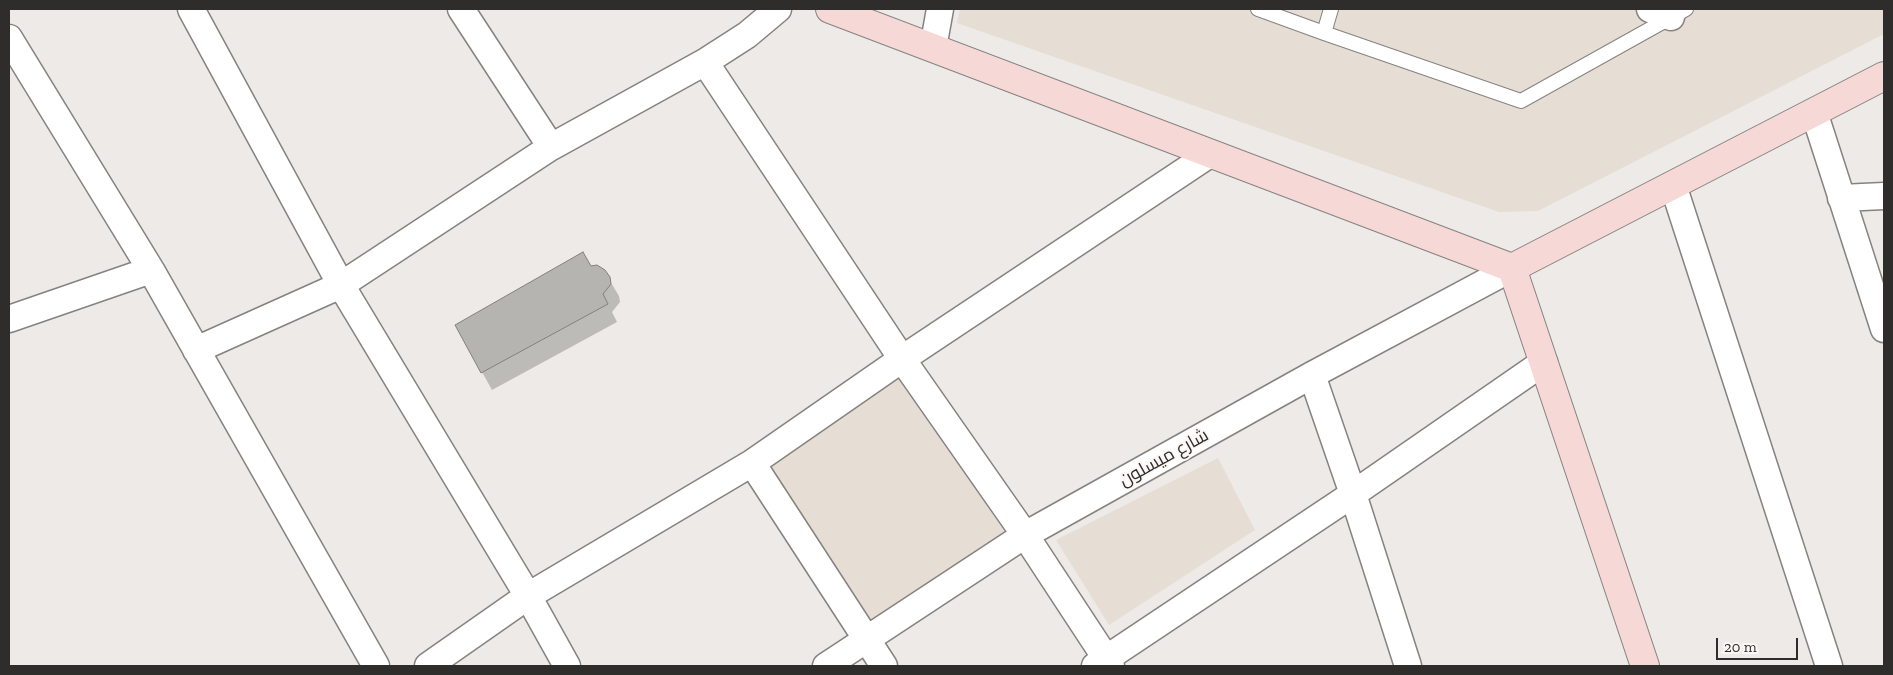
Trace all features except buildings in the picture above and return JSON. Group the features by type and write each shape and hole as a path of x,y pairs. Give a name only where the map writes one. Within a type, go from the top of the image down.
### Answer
{"street":[{"path":"191,9 341,285 528,596 567,666"},
{"path":"461,9 551,147"},
{"path":"196,350 341,285 551,147 705,62 747,35 778,9"},
{"path":"830,9 1512,268 1884,76"},
{"path":"933,48 940,9"},
{"path":"9,38 151,270 376,666"},
{"path":"705,62 902,359 1025,535 1104,664 1544,362"},
{"path":"1814,112 1884,329"},
{"path":"428,666 528,596 752,463 902,359 1210,154"},
{"path":"1673,185 1829,666"},
{"path":"1841,198 1884,196"},
{"path":"1512,268 1645,666"},
{"name":"شارع ميسلون","path":"826,666 1025,535 1312,375 1512,268"},
{"path":"9,319 151,270"},
{"path":"1312,375 1353,494 1408,666"},
{"path":"752,463 884,666"}],"lane":[{"path":"1258,9 1521,101 1669,12"},
{"path":"1324,33 1331,9"}],"shaded area":[{"path":"960,9 1884,9 1884,34 1538,211 1499,212 957,23"},
{"path":"902,359 1025,535 866,639 752,463"},
{"path":"1218,458 1255,530 1109,625 1056,540"}]}
